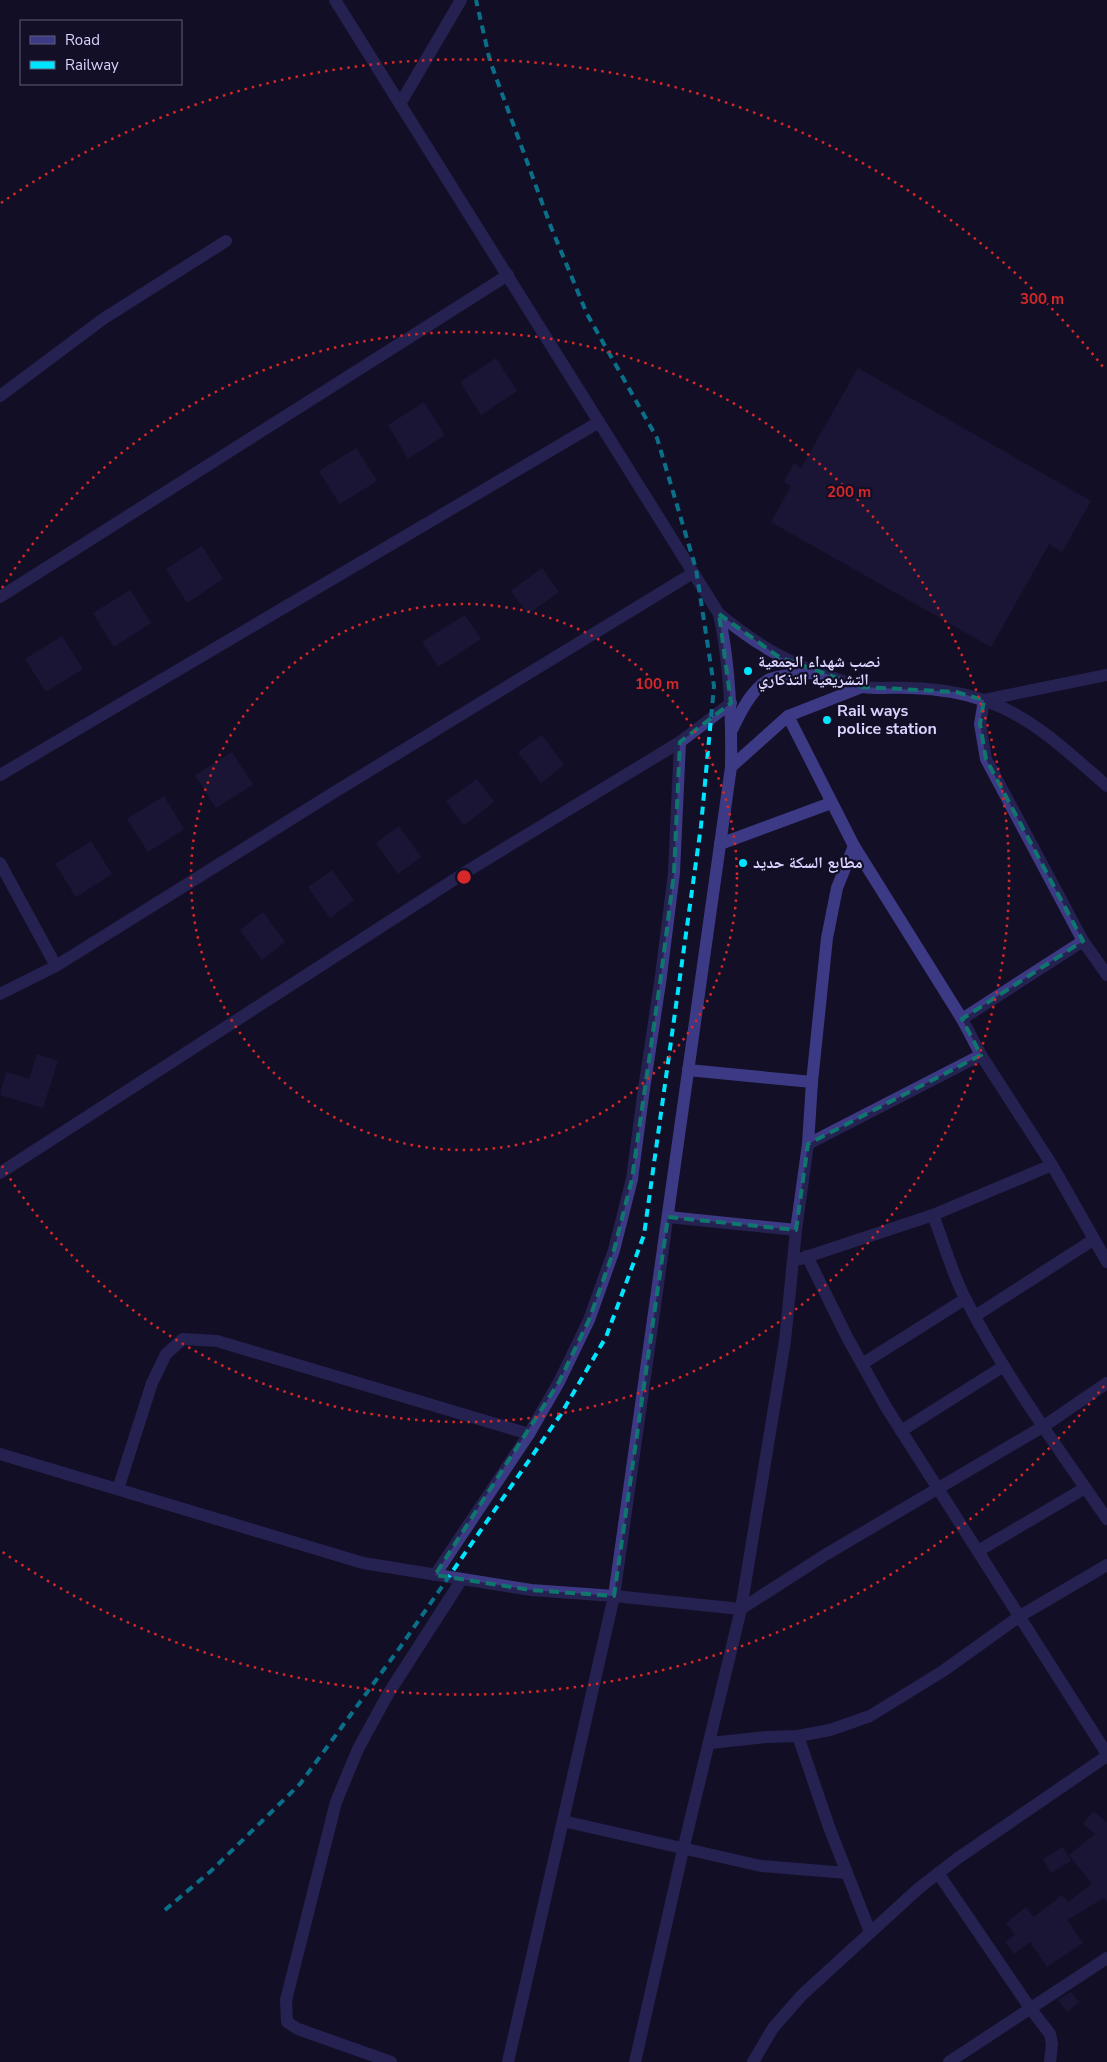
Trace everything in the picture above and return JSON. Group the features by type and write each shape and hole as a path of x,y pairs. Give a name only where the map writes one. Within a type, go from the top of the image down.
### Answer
{"street":[{"path":"335,0 719,614 741,632 779,657 817,673 862,687 913,688 956,692 984,700 1014,712 1049,737 1107,786"},
{"path":"400,104 461,0"},
{"path":"0,396 103,319 226,241"},
{"path":"0,597 508,276"},
{"path":"0,775 599,422"},
{"path":"0,994 56,966 333,792 693,573"},
{"path":"508,2062 614,1596 731,768 732,730 729,668 719,614"},
{"path":"732,730 744,704 769,680 794,674 817,673"},
{"path":"984,700 1107,676"},
{"path":"731,768 788,716 862,687"},
{"path":"984,700 980,724 986,759 1083,941 1107,975"},
{"path":"0,1173 469,870 680,742 731,703"},
{"path":"788,716 854,846 962,1019 981,1054 1052,1165 1107,1262"},
{"path":"435,1576 528,1434 559,1382 589,1320 614,1250 632,1178 674,873 680,742"},
{"path":"720,844 831,803"},
{"path":"635,2062 683,1850 741,1609 785,1342 796,1230 808,1144 812,1082 827,938 837,888 854,846"},
{"path":"0,863 56,966"},
{"path":"962,1019 1083,941"},
{"path":"808,1144 981,1054"},
{"path":"688,1070 812,1082"},
{"path":"794,1261 933,1215 1052,1165"},
{"path":"933,1215 965,1298 975,1316 1004,1366 1107,1519"},
{"path":"668,1216 796,1230"},
{"path":"975,1316 1093,1240"},
{"path":"753,2062 773,2028 802,1995 919,1888 1107,1755 901,1431 862,1364 808,1256"},
{"path":"862,1364 965,1298"},
{"path":"118,1489 152,1383 166,1354 184,1339 217,1341 528,1434"},
{"path":"901,1431 1004,1366"},
{"path":"0,1454 363,1563 531,1590 614,1596 741,1609 825,1555 1044,1426 1107,1383"},
{"path":"978,1551 1085,1488"},
{"path":"710,1743 798,1736 830,1730 870,1716 943,1671 1020,1616 1107,1565"},
{"path":"391,2062 298,2029 287,2022 286,2000 336,1802 358,1749 388,1694 462,1579"},
{"path":"798,1736 870,1932"},
{"path":"563,1821 683,1850 761,1866 847,1873"},
{"path":"938,1873 1030,2008 1050,2034 1052,2044 1050,2062"},
{"path":"949,2062 1107,1958"}],"highlighted area":[{"path":"719,614 779,657 862,687 956,692 984,700 980,724 986,759 1083,941 962,1019 981,1055 808,1144 796,1230 668,1217 614,1596 531,1590 435,1575 559,1382 589,1320 614,1250 632,1179 661,976 674,873 680,742 731,703"}],"building":[{"path":"496,358 517,391 481,415 460,382"},
{"path":"858,368 1091,501 1062,552 1049,544 991,647 771,522 791,486 784,482 794,463 801,468"},
{"path":"424,402 445,435 408,459 388,425"},
{"path":"356,448 377,481 340,504 319,471"},
{"path":"202,546 223,579 187,603 166,569"},
{"path":"542,568 559,592 528,614 511,591"},
{"path":"130,590 151,623 114,647 93,613"},
{"path":"465,615 481,639 438,667 422,642"},
{"path":"62,636 83,669 46,692 25,659"},
{"path":"542,735 564,765 541,783 518,752"},
{"path":"232,752 253,785 216,808 195,775"},
{"path":"477,779 494,802 464,825 446,801"},
{"path":"164,796 184,829 148,852 127,819"},
{"path":"399,826 421,857 398,874 376,843"},
{"path":"91,841 112,874 76,897 55,864"},
{"path":"332,870 354,900 330,918 308,887"},
{"path":"263,912 285,942 262,960 240,930"},
{"path":"37,1054 58,1061 43,1108 0,1095 6,1072 29,1079"},
{"path":"1093,1811 1107,1822 1107,1902 1104,1898 1067,1920 1083,1943 1047,1967 1030,1942 1014,1954 1005,1942 1015,1935 1006,1923 1026,1907 1034,1917 1062,1895 1068,1902 1092,1884 1069,1855 1095,1834 1083,1824"},
{"path":"1063,1847 1071,1861 1051,1873 1043,1859"},
{"path":"1071,1992 1079,2002 1068,2012 1058,2000"}],"railway":[{"path":"165,1910 211,1871 300,1784 401,1646 561,1414 606,1337 644,1235 701,826 714,686 696,569 657,438 587,314 551,227 490,61 476,0"}],"place":[{"name":"نصب شهداء الجمعية التشريعية التذكاري","path":"748,671"},
{"name":"Rail ways police station","path":"827,720"},
{"name":"مطابع السكة حديد","path":"743,863"}]}
